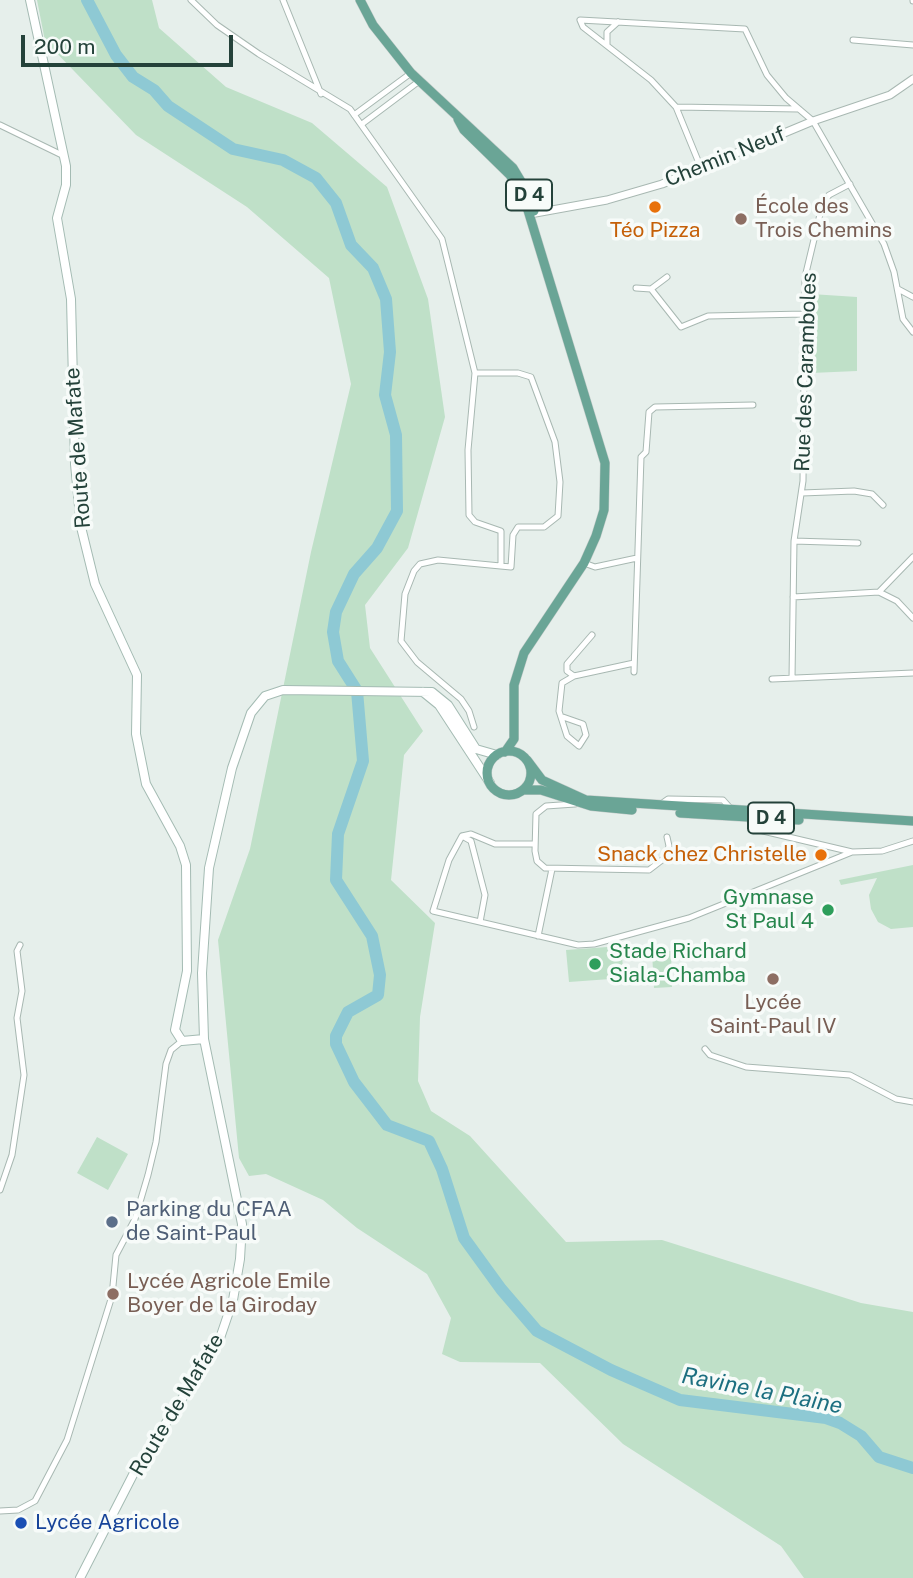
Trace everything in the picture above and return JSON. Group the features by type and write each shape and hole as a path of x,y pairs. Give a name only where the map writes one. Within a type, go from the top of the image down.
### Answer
{"main road":[{"name":"Route de Mafate","path":"30,0 64,156 66,185 57,218 71,299 75,464 81,527 95,584 137,675 136,734 146,784 180,846 189,885 187,971 176,1030 182,1041"},
{"name":"D 4","path":"360,0 373,25 418,82 458,119 464,130 515,182 532,214 605,463 604,510 584,563 524,653 514,685 514,739 501,754"},
{"name":"Route de Mafate","path":"80,1578 137,1467 218,1344 233,1300 242,1243 239,1201 215,1104 204,1038 202,973 209,868 217,827 251,713 265,696 293,690 420,691"},
{"path":"420,691 440,696 480,752 525,759 531,775 524,790 509,795 501,794 467,751 439,705 420,691"},
{"name":"D 4","path":"514,722 525,759 542,780 567,793 586,800 732,810 746,814"},
{"path":"490,783 488,767 501,754"},
{"name":"D 4","path":"524,790 541,790 583,805 913,823"},
{"path":"182,1041 204,1038"}],"street":[{"path":"191,0 217,25 354,115 442,239 475,373 468,450 469,515 475,522 501,531 501,566"},
{"path":"283,0 321,94"},
{"path":"701,168 676,107 651,80 583,27 580,20 745,29 767,75 813,121 887,250 903,319 913,332"},
{"path":"607,44 607,32 618,22"},
{"path":"853,40 913,44"},
{"path":"354,115 411,73"},
{"name":"Chemin Neuf","path":"532,214 607,200 701,168 813,121 890,95 913,79"},
{"path":"362,124 418,82"},
{"path":"676,107 799,109"},
{"path":"0,125 64,156"},
{"name":"Rue des Caramboles","path":"792,678 794,541 802,493 805,277 822,206 830,195 850,184"},
{"path":"636,288 651,289 667,277"},
{"path":"651,289 681,327 708,316 804,314"},
{"path":"898,289 913,297"},
{"path":"475,373 518,373 531,377 559,458 558,516 544,527 518,527 513,535 511,567 427,561 414,571 405,594 400,636 407,652 461,699 469,710 474,727 480,733"},
{"path":"634,672 641,457 646,452 649,412 655,407 753,405"},
{"name":"Rue des Caramboles","path":"802,493 854,491 872,494 883,505"},
{"path":"794,541 858,542"},
{"path":"879,592 913,557"},
{"path":"584,563 595,567 637,558"},
{"path":"793,597 879,592 897,601 913,618"},
{"path":"574,676 567,671 567,663 592,635"},
{"path":"563,717 583,724 586,736 579,746 571,742 558,703 559,687 574,676 634,663"},
{"path":"772,680 913,673"},
{"path":"467,751 467,736 474,727"},
{"path":"583,805 566,804 538,809 535,844 537,861 552,869 649,870 666,857 669,846 667,837"},
{"path":"746,814 763,831 852,852 882,851 913,841"},
{"path":"535,844 495,844 462,836 449,860 433,911 578,945 594,944 657,929 852,852"},
{"path":"473,838 485,895 480,922"},
{"path":"538,936 552,869"},
{"path":"0,1190 12,1155 24,1075 17,1018 22,991 16,951 20,945"},
{"path":"0,1511 18,1510 35,1502 67,1440 111,1296 116,1255 135,1219 148,1175 156,1142 166,1064 171,1050 182,1041"},
{"path":"705,1049 710,1055 746,1067 850,1074 897,1098 913,1102"}],"green space":[{"path":"37,0 152,0 159,28 226,87 312,123 387,187 428,299 445,417 408,548 365,605 370,648 423,731 404,755 391,880 435,923 420,1017 418,1081 431,1111 470,1136 566,1242 662,1240 861,1303 913,1312 913,1578 804,1578 781,1546 623,1444 540,1363 460,1362 442,1354 451,1318 427,1274 357,1228 323,1200 266,1174 249,1176 239,1158 218,940 250,849 311,552 351,384 329,278 247,207 136,135 45,41"},
{"path":"811,294 857,297 857,371 811,373"},
{"path":"913,865 913,927 891,929 878,922 871,909 869,895 877,878 841,885 839,880"},
{"name":"Stade Richard Siala-Chamba","path":"621,946 624,978 569,982 566,950"},
{"path":"671,951 672,987 654,988 652,952"},
{"path":"97,1137 128,1154 108,1190 77,1173"}],"waterway":[{"name":"Ravine la Plaine","path":"87,0 116,55 133,77 154,90 168,106 233,149 283,160 316,178 336,203 351,245 373,268 386,299 390,352 385,395 396,435 397,511 377,548 354,574 336,612 333,632 338,661 357,691 363,761 338,834 336,880 372,936 380,975 378,995 348,1012 336,1036 336,1044 354,1082 387,1125 429,1141 442,1169 464,1238 501,1289 537,1331 611,1370 680,1400 826,1418 840,1423 861,1436 879,1457 913,1468"}],"place":[{"name":"Téo Pizza","path":"655,207"},
{"name":"École des Trois Chemins","path":"741,219"},
{"name":"Snack chez Christelle","path":"821,855"},
{"name":"Gymnase St Paul 4","path":"828,910"},
{"name":"Stade Richard Siala-Chamba","path":"595,964"},
{"name":"Lycée Saint-Paul IV","path":"773,979"},
{"name":"Parking du CFAA de Saint-Paul","path":"112,1222"},
{"name":"Lycée Agricole Emile Boyer de la Giroday","path":"113,1294"},
{"name":"Lycée Agricole","path":"21,1523"}]}
